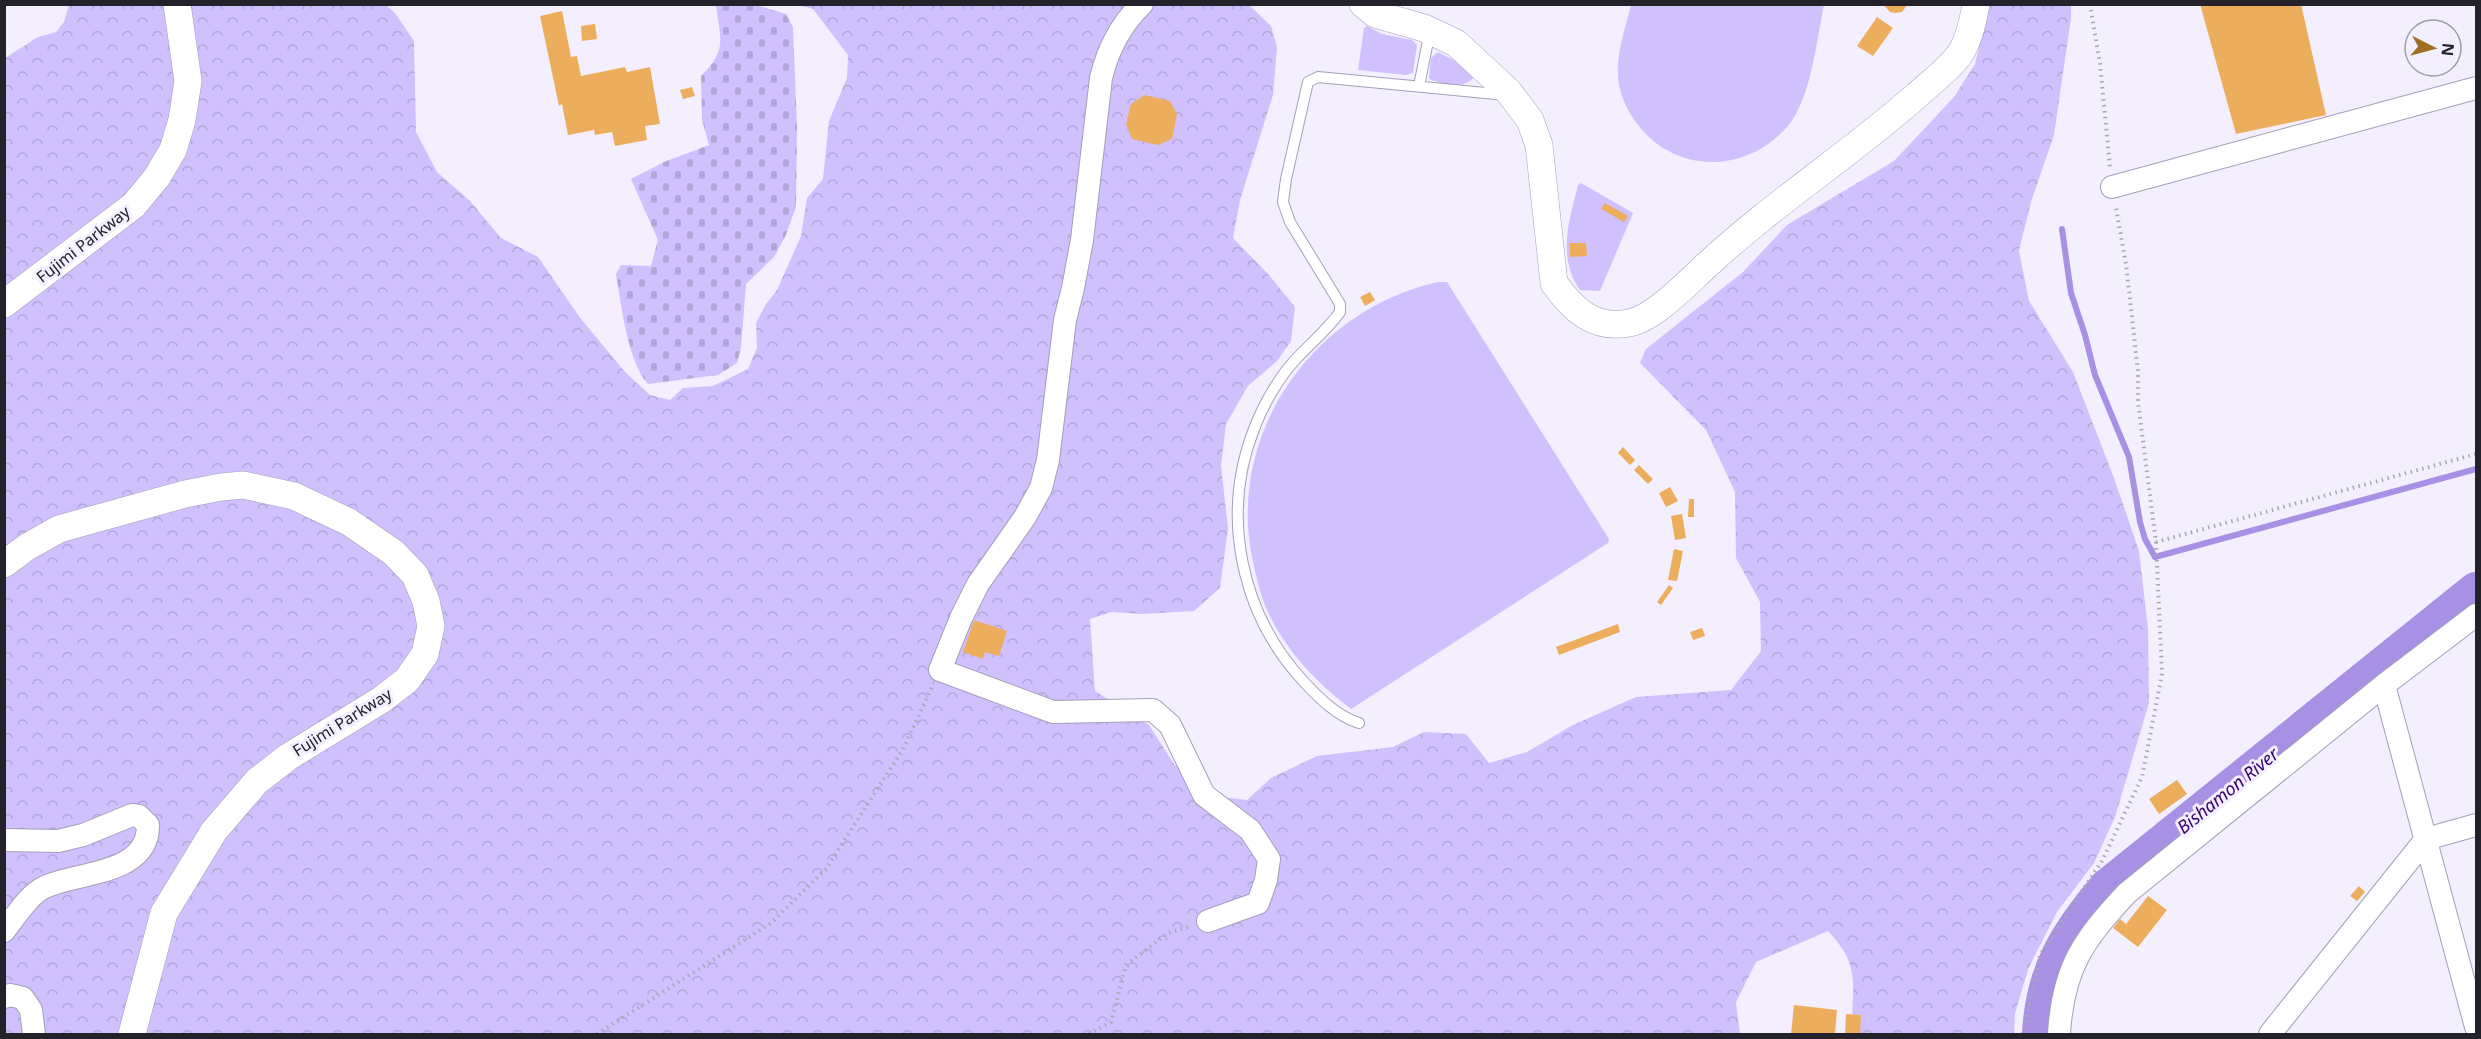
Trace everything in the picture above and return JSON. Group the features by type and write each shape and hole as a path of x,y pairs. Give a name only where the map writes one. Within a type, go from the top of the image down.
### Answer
{"street":[{"name":"Fujimi Parkway","path":"4,304 134,205 157,177 173,150 182,120 188,81 177,4"},
{"path":"1142,4 1116,36 1107,54 1101,78 1082,240 1065,320 1048,460 1041,488 1025,517 978,584 961,618 940,670 1053,712 1153,710 1170,724 1204,795 1250,830 1269,860 1266,880 1258,903 1208,921"},
{"path":"1363,4 1376,14 1430,31 1456,43 1508,91 1530,120 1539,145 1554,283 1566,301 1579,314 1616,325 1632,322 1657,309 1722,251 1892,118 1943,73 1958,58 1971,25 1976,4"},
{"path":"2112,187 2476,88"},
{"name":"Fujimi Parkway","path":"4,564 27,547 59,530 186,494 243,485 294,496 349,522 394,553 415,575 426,600 431,626 425,654 407,680 381,700 288,757 257,781 213,831 164,913 132,1035"},
{"path":"2059,1035 2060,1015 2069,973 2099,923 2127,893 2384,685 2476,615"},
{"path":"2384,685 2476,1027"},
{"path":"4,840 58,841 82,835 132,815 139,816 148,825 147,839 139,851 116,868 44,887 14,917 4,931"},
{"path":"2270,1035 2426,839 2476,825"},
{"path":"4,997 10,995 23,998 31,1010 34,1035"}],"lane":[{"path":"1419,86 1430,31"},
{"path":"1359,723 1346,719 1320,699 1294,671 1272,642 1251,595 1241,560 1236,514 1238,492 1254,428 1276,387 1294,361 1329,327 1340,312 1340,304 1290,222 1283,202 1308,82 1317,77 1496,94 1508,91"}],"path":[{"path":"2023,1035 2040,955 2102,861 2142,777 2162,674 2156,542 2139,402 2138,372 2126,264 2112,187 2100,64 2090,4"},
{"path":"2156,542 2476,454"},
{"path":"597,1035 771,923 826,869 903,749 940,670"},
{"path":"1089,1035 1111,1022 1126,965 1168,933 1208,921"}],"green space":[{"path":"69,5 386,5 395,13 414,41 416,132 437,172 470,201 501,238 538,257 581,319 625,372 650,395 670,400 683,388 713,386 748,369 757,348 756,323 777,290 801,236 807,198 823,179 829,121 847,78 848,55 813,9 798,5 1249,5 1271,26 1277,47 1273,95 1240,200 1233,238 1269,275 1295,307 1291,341 1277,361 1248,386 1226,424 1221,466 1228,528 1220,588 1194,611 1142,614 1111,612 1090,619 1095,691 1149,725 1174,764 1214,796 1247,800 1271,778 1317,756 1393,747 1424,732 1466,734 1489,763 1527,752 1573,725 1636,697 1731,690 1761,651 1760,602 1736,558 1735,492 1706,430 1640,363 1646,349 1743,272 1787,225 1894,161 1954,97 1975,64 1987,15 1987,5 2071,5 2054,135 2031,202 2019,251 2029,301 2073,372 2139,551 2148,629 2149,703 2115,817 2094,863 2057,912 2029,967 2015,1013 2014,1034 1853,1034 1851,969 1840,945 1828,931 1756,962 1736,1002 1740,1034 5,1034 5,58 38,37 56,32 64,22"},
{"path":"716,5 756,5 786,14 793,27 797,126 796,207 785,237 774,257 746,284 741,348 737,363 718,375 648,384 630,348 616,274 621,265 651,266 658,240 631,179 664,162 709,145 702,120 701,76 710,67 719,51 720,36"},
{"path":"1631,5 1824,5 1804,97 1791,122 1774,140 1754,152 1733,160 1710,162 1689,159 1668,151 1649,137 1633,118 1619,85 1619,55"},
{"path":"1367,26 1382,34 1412,40 1417,45 1413,73 1406,75 1358,70 1364,28"},
{"path":"1438,52 1469,68 1474,77 1465,84 1459,85 1429,79 1431,58"},
{"path":"1581,183 1633,213 1600,291 1580,290 1569,265 1567,239 1569,225 1578,185"},
{"path":"1438,282 1447,282 1609,539 1608,543 1351,709 1304,666 1276,628 1266,608 1253,562 1248,515 1252,469 1266,425 1288,385 1317,349 1352,320 1393,297"}],"building":[{"path":"1883,4 1908,4 1902,12 1895,13 1890,12"},
{"path":"2200,4 2301,4 2326,115 2236,134"},
{"path":"562,11 571,57 577,56 581,76 625,67 627,72 650,67 660,124 645,126 647,140 615,146 612,132 595,135 594,130 568,135 562,104 559,106 540,16"},
{"path":"1877,17 1893,28 1873,56 1857,46"},
{"path":"595,24 597,39 582,41 581,26"},
{"path":"692,87 695,96 683,99 680,90"},
{"path":"1145,95 1170,101 1177,114 1172,139 1158,145 1132,139 1126,124 1131,104"},
{"path":"1605,203 1628,216 1624,222 1601,209"},
{"path":"1570,243 1586,243 1587,256 1570,257"},
{"path":"1370,292 1375,300 1365,306 1360,297"},
{"path":"1623,447 1635,460 1630,465 1618,453"},
{"path":"1639,465 1653,479 1648,484 1634,470"},
{"path":"1670,487 1678,501 1666,507 1659,493"},
{"path":"1689,499 1694,499 1694,517 1688,517"},
{"path":"1682,514 1686,538 1675,540 1671,516"},
{"path":"1674,549 1683,551 1677,581 1668,580"},
{"path":"1669,585 1673,588 1661,605 1657,602"},
{"path":"974,620 1007,631 999,656 985,652 983,659 963,652"},
{"path":"1618,624 1620,632 1559,655 1556,647"},
{"path":"1702,628 1705,636 1693,640 1690,632"},
{"path":"2177,780 2187,794 2159,814 2149,799"},
{"path":"2359,886 2365,892 2357,901 2350,896"},
{"path":"2148,896 2167,910 2138,947 2113,928 2120,919 2126,924"},
{"path":"1794,1005 1837,1010 1835,1034 1791,1034"},
{"path":"1846,1014 1861,1015 1860,1034 1845,1034"}],"waterway":[{"path":"2062,229 2071,293 2095,375 2129,457 2140,522 2145,539 2155,557 2476,469"},
{"name":"Bishamon River","path":"2041,1034 2047,992 2060,955 2081,921 2107,888 2476,591"}]}
